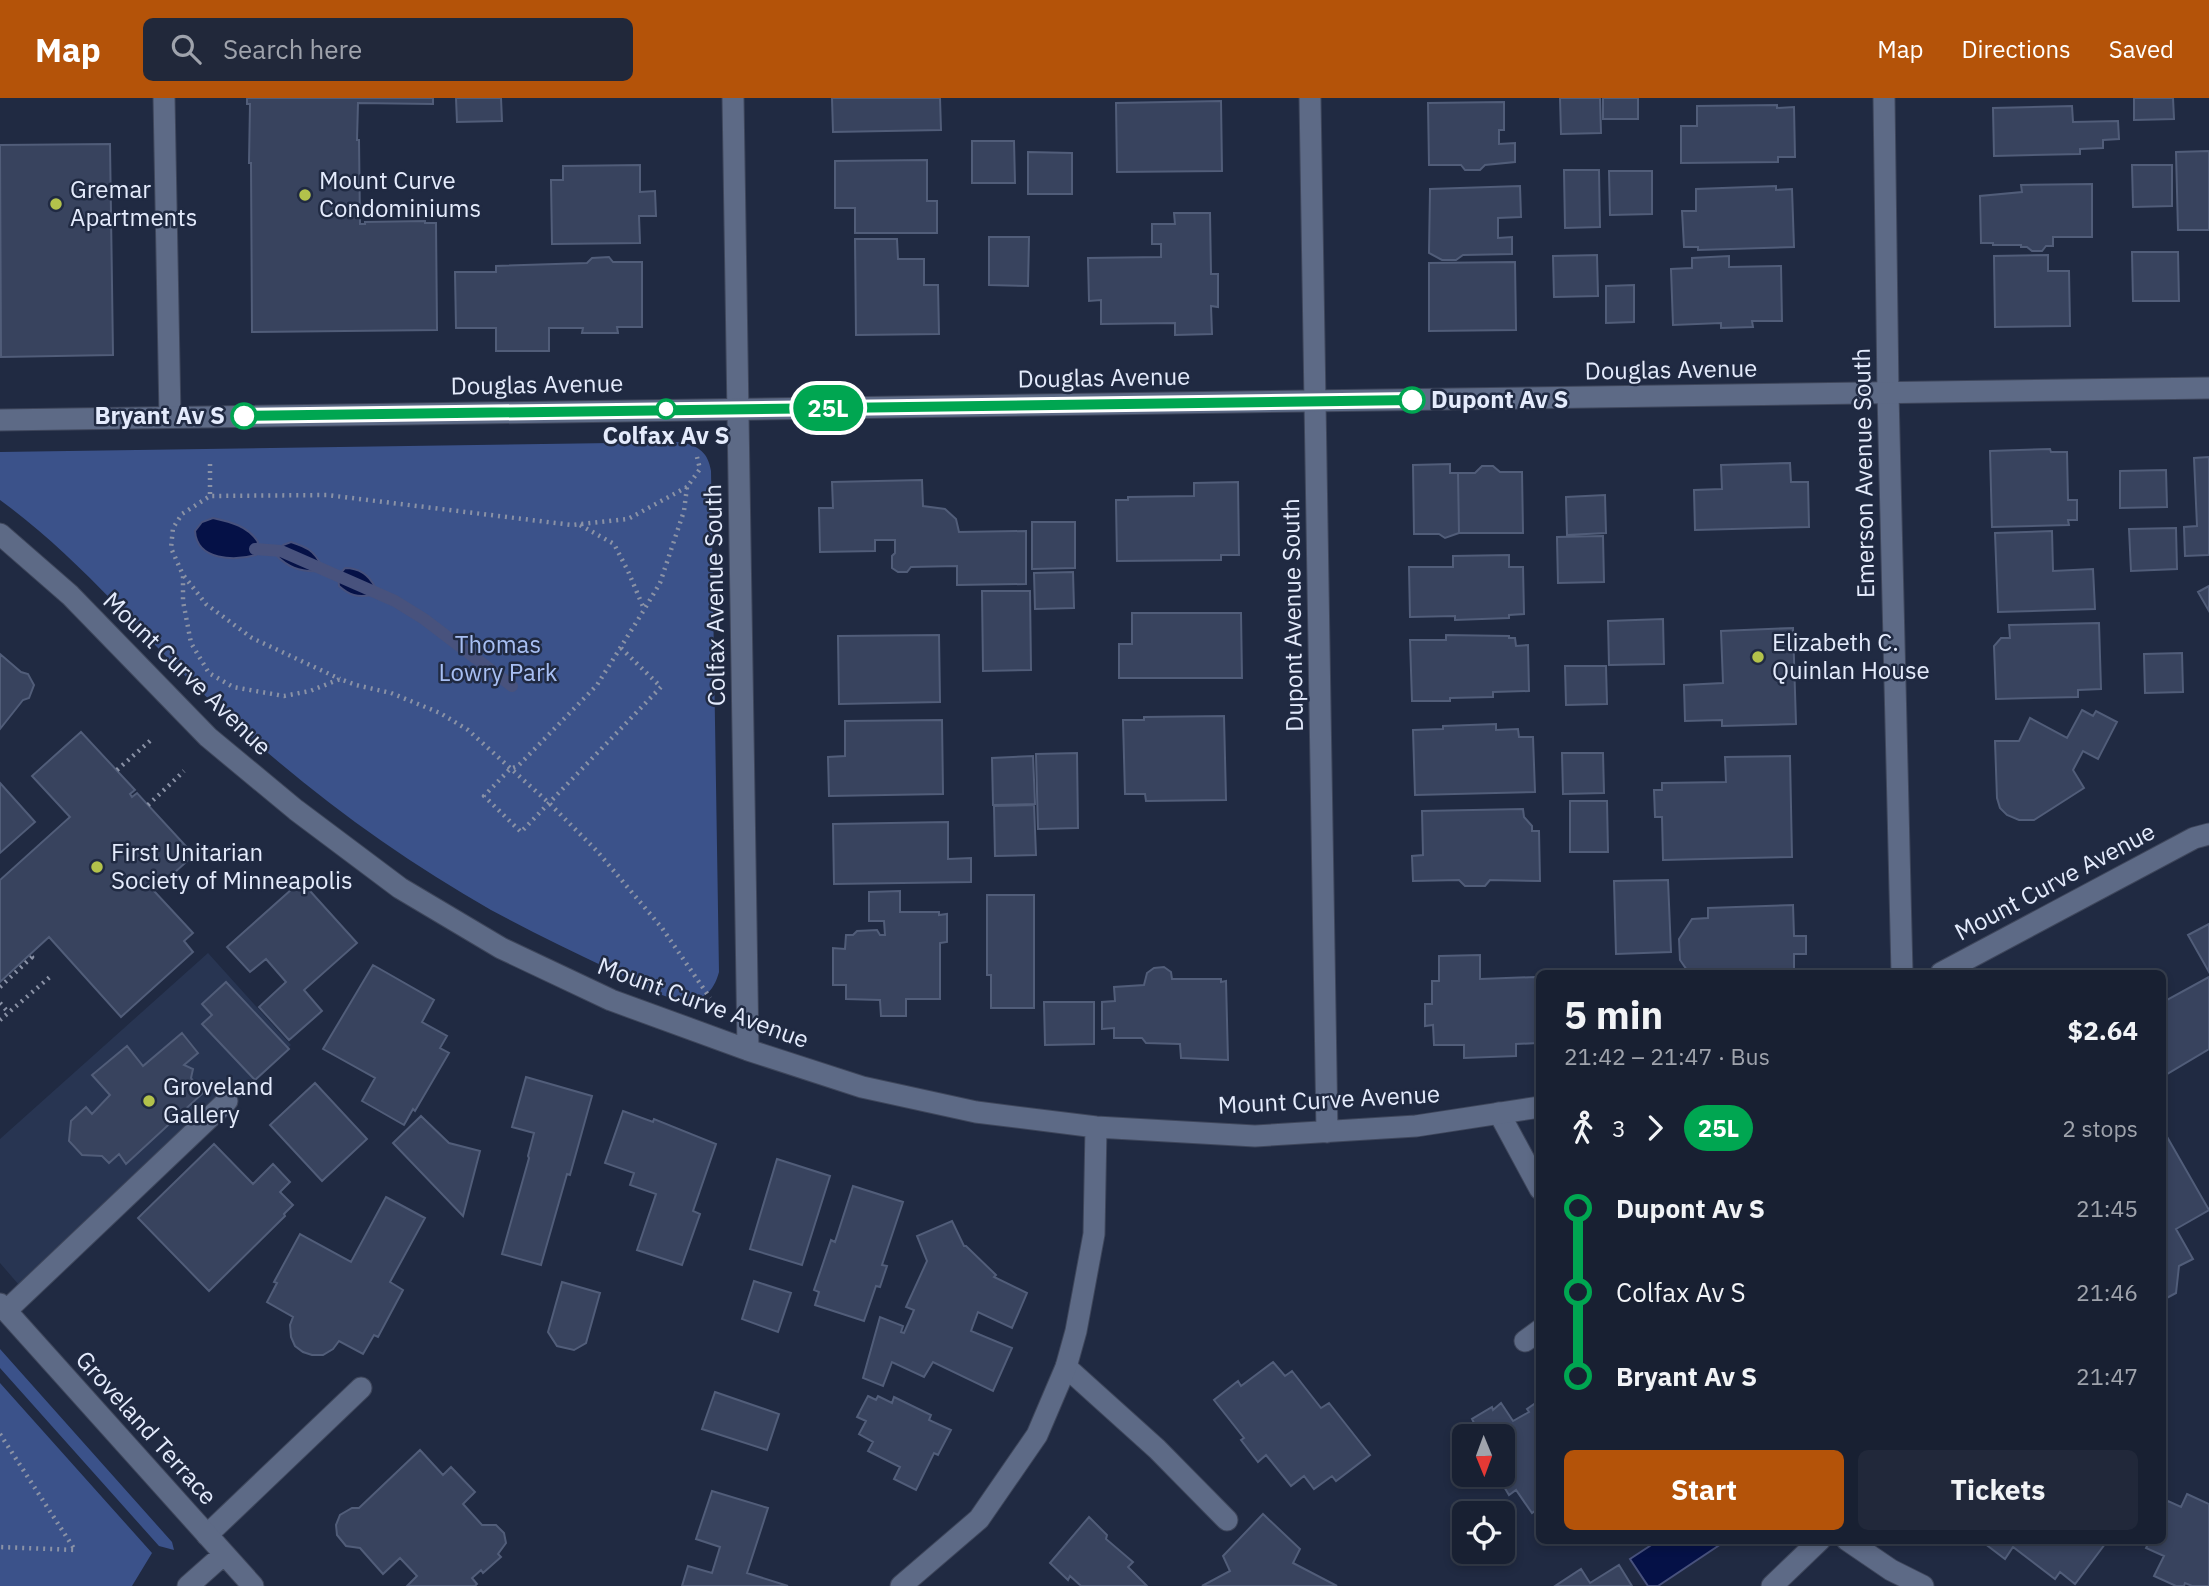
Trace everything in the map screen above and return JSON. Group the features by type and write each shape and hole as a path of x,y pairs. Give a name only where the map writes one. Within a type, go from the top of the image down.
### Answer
{"street":[{"path":"163,98 170,417"},
{"name":"Colfax Avenue South","path":"733,98 748,1050"},
{"name":"Dupont Avenue South","path":"1310,98 1327,1132"},
{"name":"Emerson Avenue South","path":"1884,98 1902,970"},
{"name":"Douglas Avenue","path":"0,420 2209,388"},
{"name":"Mount Curve Avenue","path":"0,534 70,595 208,737 296,810 400,888 501,948 611,1000 748,1050 862,1087 976,1112 1096,1127 1255,1136 1416,1126 1536,1108"},
{"name":"Mount Curve Avenue","path":"1947,970 2204,832"},
{"path":"3,1308 228,1101"},
{"path":"1499,1113 1536,1182"},
{"path":"901,1586 979,1518 1037,1435 1066,1367 1076,1331 1094,1234 1096,1127"},
{"name":"Groveland Terrace","path":"3,1308 223,1555 254,1586"},
{"path":"1066,1367 1157,1449 1227,1520"},
{"path":"207,1535 361,1388"},
{"path":"1772,1586 1816,1544"},
{"path":"1853,1544 1891,1570 1923,1586"},
{"path":"188,1586 223,1555"}],"path":[{"path":"697,457 700,469 687,487 628,519 572,526 327,495 210,496 182,514 173,528 171,548 183,575 206,604 252,638 356,685 391,693 440,713 468,730 549,803 597,851 662,928 710,998"},
{"path":"210,464 210,496"},
{"path":"621,648 661,687 521,832 484,796 510,768 518,766 597,685 660,583 684,512 687,487"},
{"path":"579,525 614,544 645,610"},
{"path":"183,575 183,601 191,643 209,673 233,687 284,696 310,691 341,679"},
{"path":"117,770 151,740"},
{"path":"148,805 184,771"},
{"path":"0,986 32,957 30,955"},
{"path":"0,1020 51,976"},
{"path":"0,1003 8,1012"},
{"path":"0,1434 75,1550 0,1547"}],"shaded area":[{"path":"213,518 233,523 249,532 258,542 256,555 228,558 202,548 195,531 202,522"},
{"path":"291,542 312,552 321,565 318,571 296,568 278,557 283,545"},
{"path":"345,568 359,571 370,579 375,587 371,595 354,595 339,586 338,576"},
{"path":"208,953 291,1045 227,1101 25,1292 0,1263 0,1139"},
{"path":"1653,1544 1721,1544 1658,1586 1648,1586 1630,1559"}],"green space":[{"name":"Thomas Lowry Park","path":"682,442 702,451 708,459 711,471 719,972 711,989 700,998 686,1000 654,992 491,910 417,865 347,816 312,790 215,705 84,572 0,500 0,452"},
{"path":"0,1349 172,1542 174,1550 159,1546 0,1368"},
{"path":"0,1383 152,1553 132,1586 0,1586"}],"building":[{"name":"Mount Curve Condominiums","path":"247,98 433,98 433,104 358,103 357,140 360,224 425,221 436,223 437,330 252,332 250,104 247,104"},
{"path":"456,98 501,98 502,121 457,122"},
{"path":"832,98 940,98 941,130 833,132"},
{"path":"1560,98 1600,98 1601,133 1561,134"},
{"path":"1603,98 1638,98 1638,119 1603,119"},
{"path":"2134,98 2173,98 2174,119 2134,120"},
{"path":"1221,101 1222,171 1117,172 1116,103"},
{"path":"1504,102 1504,130 1499,130 1499,144 1515,143 1515,162 1485,165 1480,170 1465,170 1461,165 1429,165 1428,103"},
{"path":"1777,105 1777,108 1794,107 1795,157 1778,157 1778,162 1681,163 1681,126 1697,126 1697,106"},
{"path":"2072,106 2073,122 2118,121 2119,139 2103,140 2103,148 2080,149 2080,154 1994,156 1993,108"},
{"path":"972,141 1014,141 1015,183 972,183"},
{"name":"Gremar Apartments","path":"110,144 113,355 1,357 0,145"},
{"path":"2209,151 2209,230 2178,230 2176,152"},
{"path":"1028,152 1072,153 1072,194 1028,194"},
{"path":"927,160 927,201 937,201 937,233 855,233 855,208 835,208 835,161"},
{"path":"640,165 640,192 655,191 656,216 639,216 640,243 552,244 551,180 563,180 563,166"},
{"path":"2132,165 2172,165 2172,206 2133,207"},
{"path":"1564,170 1599,170 1600,227 1565,228"},
{"path":"1609,171 1652,171 1652,214 1610,215"},
{"path":"2092,184 2092,237 2053,237 2053,246 2046,246 2042,251 2032,251 2021,245 1981,243 1980,196 2022,192 2021,185"},
{"path":"1520,186 1521,217 1498,218 1498,238 1512,237 1512,254 1463,255 1456,260 1442,260 1429,253 1430,189"},
{"path":"1776,186 1776,190 1792,189 1794,247 1698,250 1698,247 1684,247 1682,211 1696,211 1696,189"},
{"path":"1174,213 1210,213 1211,274 1218,274 1218,307 1211,306 1212,334 1175,335 1175,323 1101,324 1101,300 1089,301 1088,258 1161,257 1161,244 1152,244 1152,224 1175,224"},
{"path":"989,237 1029,237 1028,286 989,285"},
{"path":"855,239 897,239 898,259 924,259 924,285 938,285 939,334 856,335"},
{"path":"2132,252 2178,252 2179,301 2133,301"},
{"path":"1597,255 1598,296 1554,297 1553,256"},
{"path":"2048,255 2048,271 2069,271 2070,326 1995,327 1994,256"},
{"path":"1729,256 1729,267 1781,266 1782,321 1752,321 1753,327 1721,328 1721,323 1673,325 1671,269 1692,268 1692,258"},
{"path":"609,257 613,262 642,262 642,327 617,327 618,333 582,333 583,328 549,328 549,351 496,351 496,328 456,328 455,272 496,272 496,266 587,263 592,258"},
{"path":"1515,262 1516,330 1429,331 1429,263"},
{"path":"1634,285 1634,322 1606,323 1606,286"},
{"path":"2050,449 2051,452 2067,452 2068,500 2077,500 2077,520 2068,520 2069,525 1992,527 1990,451"},
{"path":"2209,457 2209,555 2185,556 2184,527 2197,526 2194,458"},
{"path":"1790,463 1791,482 1808,482 1809,527 1695,530 1694,490 1722,489 1721,465"},
{"path":"1450,464 1450,473 1458,473 1459,533 1445,538 1439,534 1414,534 1413,465"},
{"path":"1482,466 1493,466 1500,472 1522,472 1523,533 1459,533 1458,473 1475,473"},
{"path":"2166,470 2167,507 2120,508 2120,471"},
{"path":"922,480 923,506 945,509 956,519 959,532 1026,531 1026,584 957,585 957,566 911,567 907,572 898,572 892,568 895,540 875,540 875,551 820,552 819,508 833,508 832,482"},
{"path":"1238,482 1239,555 1221,555 1221,560 1117,561 1116,500 1128,500 1128,497 1194,496 1194,483"},
{"path":"1605,495 1606,533 1567,535 1566,497"},
{"path":"1032,522 1075,522 1075,568 1032,569"},
{"path":"2176,528 2177,569 2131,571 2129,529"},
{"path":"2052,531 2053,571 2093,569 2095,609 1998,612 1995,533"},
{"path":"1603,536 1604,582 1558,583 1557,537"},
{"path":"1509,555 1509,567 1523,567 1524,614 1509,615 1509,618 1455,620 1455,616 1410,617 1409,567 1453,567 1453,556"},
{"path":"1073,572 1074,608 1035,609 1034,573"},
{"path":"2209,586 2209,611 2198,592"},
{"path":"982,591 1030,591 1031,670 983,671"},
{"path":"1132,613 1241,613 1242,678 1119,678 1119,644 1132,644"},
{"path":"1663,619 1664,664 1609,665 1608,621"},
{"path":"2099,623 2101,689 2078,690 2078,697 1996,699 1994,646 2001,638 2010,638 2009,625"},
{"name":"Elizabeth C. Quinlan House","path":"1793,628 1796,724 1722,726 1722,720 1685,721 1684,685 1723,683 1721,631"},
{"path":"939,635 940,702 839,704 838,636"},
{"path":"1446,635 1509,636 1515,638 1516,646 1528,645 1529,691 1493,692 1493,697 1450,698 1450,701 1412,701 1410,640 1446,640"},
{"path":"2182,653 2183,692 2145,693 2144,654"},
{"path":"0,654 21,672 28,674 34,685 29,698 23,700 0,729"},
{"path":"1565,666 1606,666 1607,704 1566,705"},
{"path":"2082,710 2093,716 2096,711 2117,722 2098,759 2083,751 2073,770 2084,788 2034,820 2019,820 2007,815 2000,808 1997,798 1995,741 2019,741 2030,718 2067,738"},
{"path":"1224,716 1226,800 1146,801 1145,794 1125,794 1123,720 1144,720 1144,717"},
{"path":"942,720 943,794 829,796 828,757 845,756 845,721"},
{"path":"1496,724 1496,730 1518,729 1519,737 1533,737 1535,792 1415,795 1413,730"},
{"name":"First Unitarian Society of Minneapolis","path":"81,732 135,790 130,794 132,797 137,793 194,855 154,891 193,933 184,941 193,952 121,1017 49,937 0,982 0,880 70,817 32,776"},
{"path":"1077,753 1078,828 1038,829 1036,754"},
{"path":"1562,753 1603,753 1604,793 1563,794"},
{"path":"1033,756 1035,804 993,805 992,758"},
{"path":"1790,756 1792,857 1663,860 1662,817 1655,817 1654,790 1662,790 1662,783 1726,782 1725,757"},
{"path":"0,783 35,822 0,853"},
{"path":"1570,801 1607,801 1608,852 1570,852"},
{"path":"1034,805 1036,855 995,856 994,806"},
{"path":"1523,809 1524,817 1532,826 1532,831 1539,831 1540,881 1490,880 1485,886 1465,886 1459,880 1413,881 1412,856 1423,855 1422,811"},
{"path":"948,822 948,859 971,858 971,882 834,884 833,824"},
{"path":"1668,880 1671,952 1616,954 1614,881"},
{"path":"301,881 357,943 304,990 322,1011 289,1040 259,1007 286,982 266,959 250,972 227,947"},
{"path":"900,891 900,912 947,914 947,942 940,943 940,999 906,999 906,1016 881,1016 880,1000 846,999 846,985 833,985 833,948 845,949 846,935 853,935 857,931 877,930 880,935 885,935 884,921 869,921 869,892"},
{"path":"987,895 1034,895 1034,1008 991,1008 991,975 987,975"},
{"path":"1793,905 1794,936 1806,936 1806,954 1794,954 1794,970 1687,970 1680,960 1679,939 1692,919 1708,918 1708,908"},
{"path":"2209,924 2209,972 2188,935"},
{"path":"1480,955 1480,979 1536,977 1536,1043 1516,1044 1516,1056 1464,1058 1464,1045 1434,1045 1433,1025 1425,1026 1425,1004 1432,1004 1432,981 1439,981 1439,956"},
{"path":"373,965 434,1000 422,1022 447,1036 440,1048 449,1053 404,1125 362,1101 375,1078 323,1049"},
{"path":"1164,967 1171,972 1172,979 1226,981 1228,1060 1181,1058 1180,1044 1146,1043 1142,1038 1114,1038 1114,1028 1102,1029 1102,1002 1115,1001 1114,987 1144,985 1147,973 1154,968"},
{"path":"2209,977 2209,1049 2167,1074 2166,1072 2166,1000"},
{"path":"226,982 289,1049 255,1080 202,1024 212,1015 202,1004"},
{"path":"1044,1002 1094,1002 1094,1044 1045,1045"},
{"name":"Groveland Gallery","path":"182,1033 198,1053 184,1065 193,1069 191,1078 203,1093 126,1164 119,1154 109,1163 102,1156 82,1155 69,1141 71,1121 86,1107 92,1114 110,1095 92,1075 127,1046 143,1066"},
{"path":"526,1077 592,1096 541,1265 502,1254 534,1133 512,1127"},
{"path":"315,1083 367,1139 322,1181 270,1125"},
{"path":"623,1111 653,1122 654,1119 716,1144 693,1211 700,1214 682,1265 637,1250 656,1194 630,1185 634,1173 605,1163"},
{"path":"421,1116 449,1143 480,1151 463,1216 393,1143"},
{"path":"2166,1135 2209,1210 2176,1229 2193,1259 2179,1266 2176,1293 2166,1298"},
{"path":"214,1144 253,1184 273,1164 290,1182 280,1192 293,1205 209,1291 138,1218"},
{"path":"777,1159 830,1176 802,1265 750,1249"},
{"path":"853,1186 903,1202 882,1265 887,1266 880,1287 876,1286 864,1321 815,1305 819,1292 814,1290 831,1240 835,1242"},
{"path":"386,1197 425,1218 390,1282 403,1290 378,1337 374,1335 363,1354 339,1341 323,1355 303,1352 295,1346 291,1337 290,1325 293,1317 267,1302 277,1283 274,1282 300,1234 351,1262"},
{"path":"952,1221 964,1246 996,1275 994,1277 1027,1293 1012,1328 978,1312 971,1331 1012,1348 993,1391 933,1362 924,1377 892,1362 883,1386 863,1378 880,1317 903,1326 901,1332 904,1333 914,1310 906,1307 927,1261 917,1236"},
{"path":"754,1281 791,1293 778,1332 742,1319"},
{"path":"562,1282 600,1293 586,1343 574,1350 557,1346 548,1332"},
{"path":"1273,1362 1285,1376 1292,1371 1321,1408 1329,1403 1370,1455 1336,1481 1332,1476 1314,1489 1304,1476 1291,1486 1266,1455 1258,1462 1241,1440 1244,1438 1214,1400 1238,1381 1241,1386"},
{"path":"715,1392 779,1414 767,1450 702,1429"},
{"path":"868,1396 876,1400 878,1396 892,1403 894,1397 931,1415 929,1420 951,1430 938,1455 934,1453 916,1490 894,1479 900,1467 868,1451 873,1442 859,1434 866,1421 857,1417"},
{"path":"1501,1403 1513,1421 1529,1412 1527,1409 1536,1403 1536,1510 1532,1513 1516,1490 1509,1495 1505,1488 1516,1488 1516,1424 1471,1424 1474,1423 1472,1419 1492,1407 1493,1410"},
{"path":"420,1450 443,1475 451,1467 475,1492 463,1504 482,1525 496,1525 504,1533 506,1543 498,1554 501,1557 483,1573 481,1570 472,1578 477,1584 475,1586 407,1586 417,1576 400,1558 383,1574 360,1548 346,1546 337,1535 336,1525 340,1515 352,1508 359,1508"},
{"path":"712,1491 768,1508 747,1573 788,1586 682,1586 688,1566 712,1573 720,1547 696,1539"},
{"path":"2187,1494 2209,1504 2209,1586 2192,1586 2185,1583 2184,1586 2176,1586 2154,1576 2164,1556 2146,1548 2148,1544 2166,1544 2168,1501 2181,1507"},
{"path":"1263,1514 1300,1549 1293,1563 1337,1586 1202,1586 1230,1571 1223,1556"},
{"path":"1089,1517 1107,1535 1106,1539 1133,1562 1128,1567 1147,1586 1081,1586 1070,1576 1068,1580 1050,1563"},
{"path":"1985,1544 2105,1544 2075,1584 2060,1572 2055,1579 2013,1547 2005,1559"},
{"path":"1619,1565 1632,1586 1555,1586 1581,1569 1590,1583"}],"waterway":[{"path":"255,549 281,551 395,601 424,619 512,686"}],"bus line":[{"name":"25L","path":"244,416 1412,400"}],"place":[{"name":"Mount Curve Condominiums","path":"305,195"},
{"name":"Gremar Apartments","path":"56,204"},
{"name":"Dupont Av S","path":"1412,400"},
{"name":"Colfax Av S","path":"666,409"},
{"name":"Bryant Av S","path":"244,416"},
{"name":"Elizabeth C. Quinlan House","path":"1758,657"},
{"name":"First Unitarian Society of Minneapolis","path":"97,867"},
{"name":"Groveland Gallery","path":"149,1101"}]}
